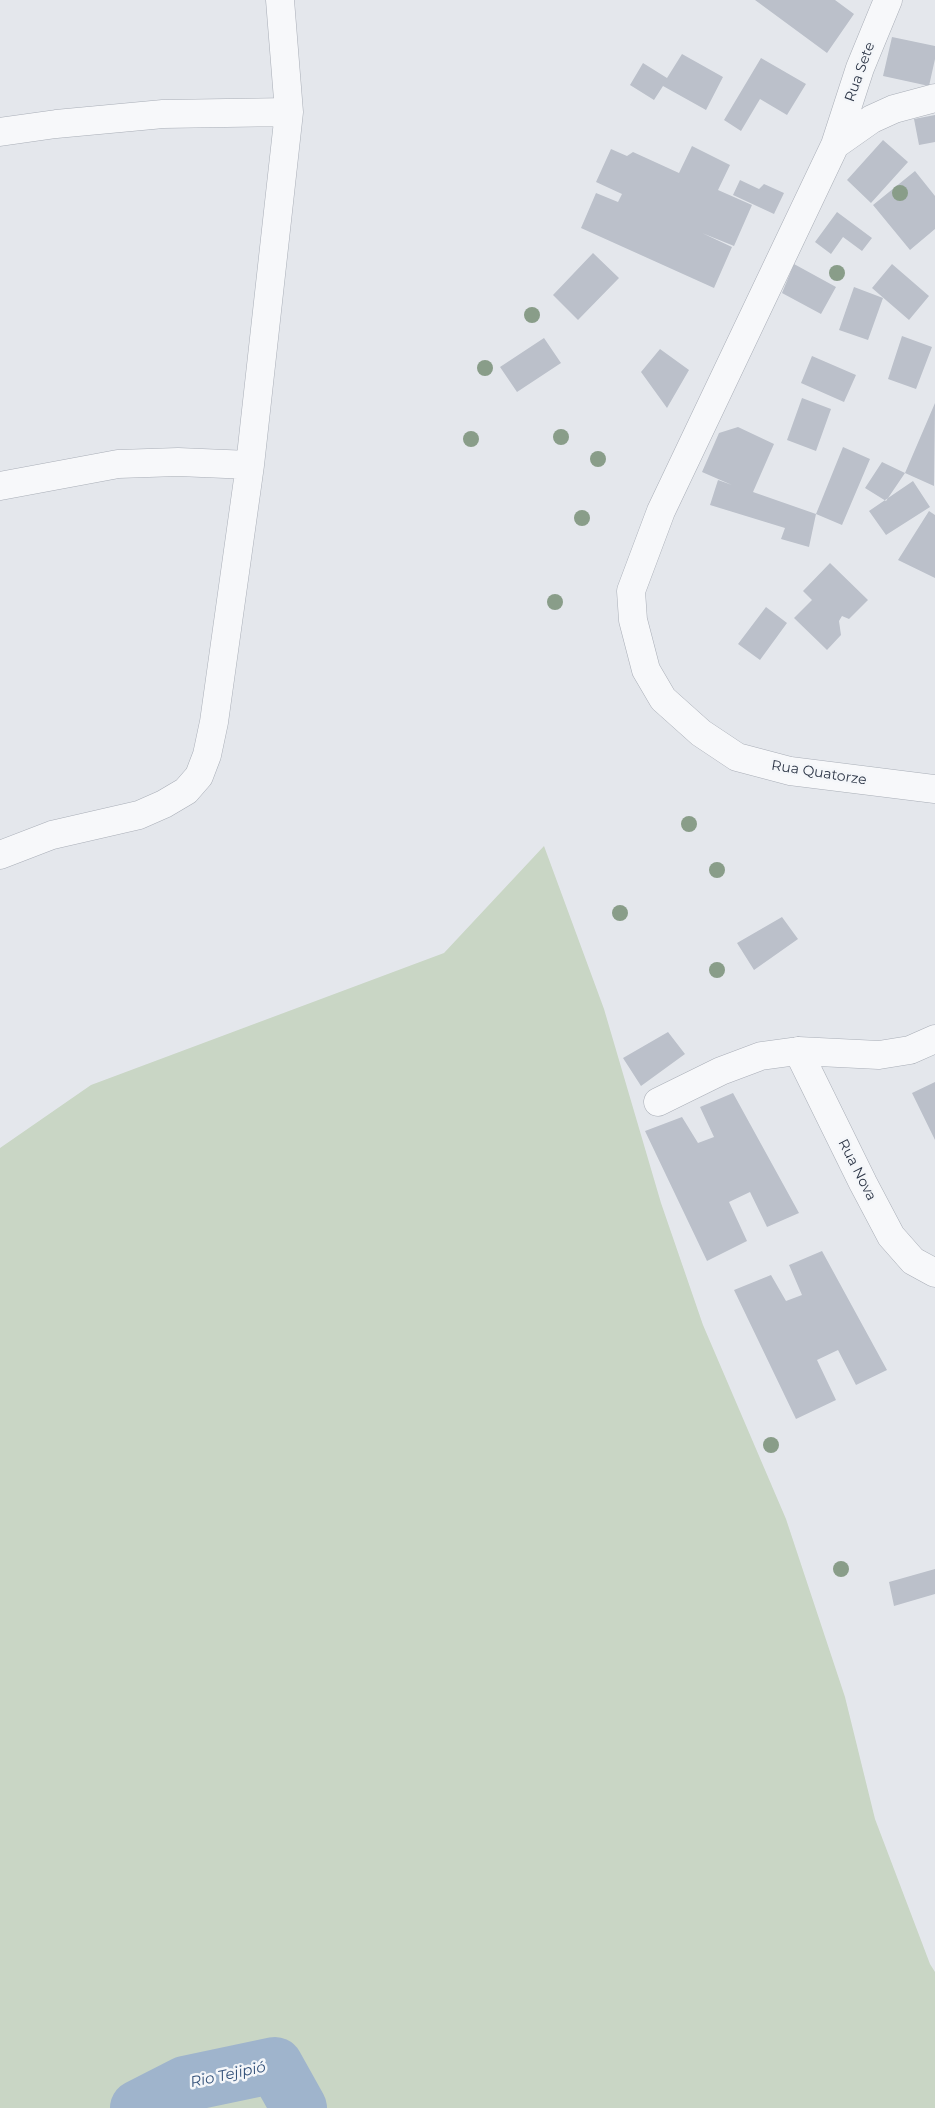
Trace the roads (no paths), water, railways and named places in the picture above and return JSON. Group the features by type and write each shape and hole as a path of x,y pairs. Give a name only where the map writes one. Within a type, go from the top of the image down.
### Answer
{"street":[{"path":"0,855 52,834 147,811 186,791 199,776 207,755 214,722 250,466 289,112 280,0"},
{"name":"Rua Sete","path":"663,699 646,670 633,620 631,591 661,511 835,145 860,68 888,0"},
{"path":"835,145 872,119 894,109 935,98"},
{"path":"0,132 56,124 164,114 289,112"},
{"path":"0,486 118,464 178,462 250,466"},
{"name":"Rua Quatorze","path":"663,699 701,733 737,757 790,771 935,789"},
{"path":"658,1102 721,1071 760,1056 798,1051 879,1055 910,1050 935,1039"},
{"name":"Rua Nova","path":"798,1051 891,1236 913,1261 935,1273"}],"waterway":[{"name":"Rio Tejipió","path":"138,2108 185,2084 275,2065 299,2108"}]}
